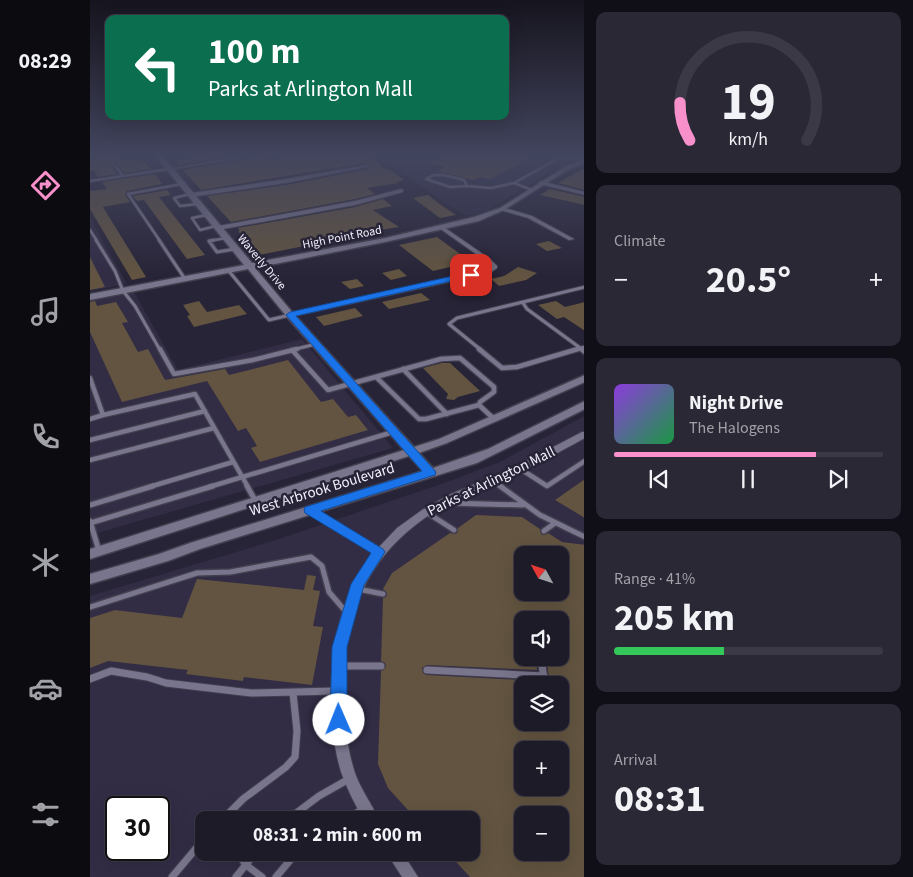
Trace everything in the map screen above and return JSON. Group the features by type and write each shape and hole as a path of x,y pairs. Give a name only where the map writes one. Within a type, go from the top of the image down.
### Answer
{"street":[{"name":"Waverly Drive","path":"190,195 290,315 430,472"},
{"path":"217,227 354,203 386,195"},
{"name":"High Point Road","path":"90,297 476,219 502,209 524,195"},
{"path":"502,209 530,218 552,231 571,238"},
{"path":"290,315 490,271 495,267 441,227"},
{"name":"West Arbrook Boulevard","path":"94,552 443,441 584,378"},
{"name":"West Arbrook Boulevard","path":"90,579 163,558 492,452 584,404"},
{"name":"Parks at Arlington Mall","path":"364,809 343,759 339,720 339,647 356,588 379,552 406,526 426,512 456,495 493,481 584,434"},
{"path":"310,510 379,552"},
{"path":"399,861 410,877"}],"lane":[{"path":"129,195 185,279"},
{"path":"190,195 174,198 180,206 198,204"},
{"path":"207,215 192,218 200,230 217,227"},
{"path":"90,230 115,270 123,291 135,306 174,374 252,360 316,344"},
{"path":"226,238 209,241 217,252 235,249"},
{"path":"228,270 269,320 290,315"},
{"path":"584,287 457,318 449,324 502,368 517,367 584,347"},
{"path":"523,303 527,309 584,352"},
{"path":"292,350 328,390 442,359 460,358 494,387 494,392 480,402 479,405 420,419 376,377"},
{"path":"403,369 447,414"},
{"path":"90,378 103,415"},
{"path":"90,419 195,394 255,500"},
{"path":"479,405 494,419"},
{"path":"90,440 205,411"},
{"path":"90,460 214,428"},
{"path":"94,552 90,522 393,432"},
{"path":"519,468 548,486 584,461"},
{"path":"90,505 233,462"},
{"path":"493,481 524,504 555,523 584,536"},
{"path":"442,502 524,504"},
{"path":"426,512 454,530"},
{"path":"544,531 555,523"},
{"path":"90,608 197,573 230,572 311,557 322,566 330,592 348,614"},
{"path":"356,588 383,594"},
{"path":"339,666 381,666"},
{"path":"427,670 544,676 542,666"},
{"path":"90,679 111,671 147,677 166,683 251,693 338,691"},
{"path":"231,811 243,798 286,766 294,757 297,731 293,693"},
{"path":"299,811 319,796 350,779"},
{"path":"172,877 195,850"},
{"path":"244,861 262,877"},
{"path":"236,877 248,861"},
{"path":"276,877 289,861"}],"shaded area":[{"path":"434,195 513,195 487,211 467,216"},
{"path":"90,218 127,284 90,291"},
{"path":"134,292 178,370 302,339 393,448 90,535 90,301"},
{"path":"584,416 584,877 90,877 90,596 279,539 500,462"}],"building":[{"path":"90,195 125,195 130,202 103,207 146,277 132,280 90,209"},
{"path":"171,195 159,197 205,255 187,259 144,200 137,201 133,196"},
{"path":"215,195 371,195 231,222 207,196"},
{"path":"428,195 456,215 440,218 413,198"},
{"path":"540,195 576,195 584,197 584,205"},
{"path":"383,199 392,206 373,210 399,227 337,237 339,239 259,255 238,231 240,231 238,228 355,207"},
{"path":"437,237 471,262 433,271 399,245"},
{"path":"549,241 562,248 547,251 536,244"},
{"path":"90,257 105,287 90,290"},
{"path":"518,267 537,273 526,280 499,286 491,279 504,276"},
{"path":"399,269 407,276 391,280 382,273"},
{"path":"357,279 364,286 350,289 341,282"},
{"path":"421,293 430,300 389,309 382,302"},
{"path":"95,301 97,306 116,302 128,322 122,323 138,352 148,349 165,380 225,369 229,375 288,360 321,402 333,399 348,417 356,415 368,430 260,462 251,448 257,446 246,428 238,431 207,381 122,402 90,332 90,302"},
{"path":"199,301 207,312 239,305 247,314 194,327 187,316 190,315 183,305"},
{"path":"556,301 565,307 584,302 584,330 564,317 557,319 538,305"},
{"path":"355,308 363,316 324,326 316,317"},
{"path":"450,363 480,391 458,397 454,400 446,399 448,394 423,368"},
{"path":"584,480 584,517 555,500"},
{"path":"476,515 522,517 540,529 542,535 548,533 562,542 584,545 584,877 470,877 455,861 480,861 480,811 409,811 388,788 378,764 381,671 386,666 381,661 383,598 387,594 383,589 392,573 450,533 456,534 458,528","holes":["514,611 569,611 569,666 547,666 549,676 569,676 569,731 514,731 514,680 427,675 423,673 422,668 427,665 537,670 537,666 514,666"]},
{"path":"307,575 316,576 313,590 320,591 313,626 323,627 312,685 244,677 243,681 186,674 188,670 108,661 90,668 90,618 115,610 182,618 197,579 304,590"}],"route":[{"path":"339,720 339,647 358,584 379,552 310,510 430,472 290,315 471,275"}]}
